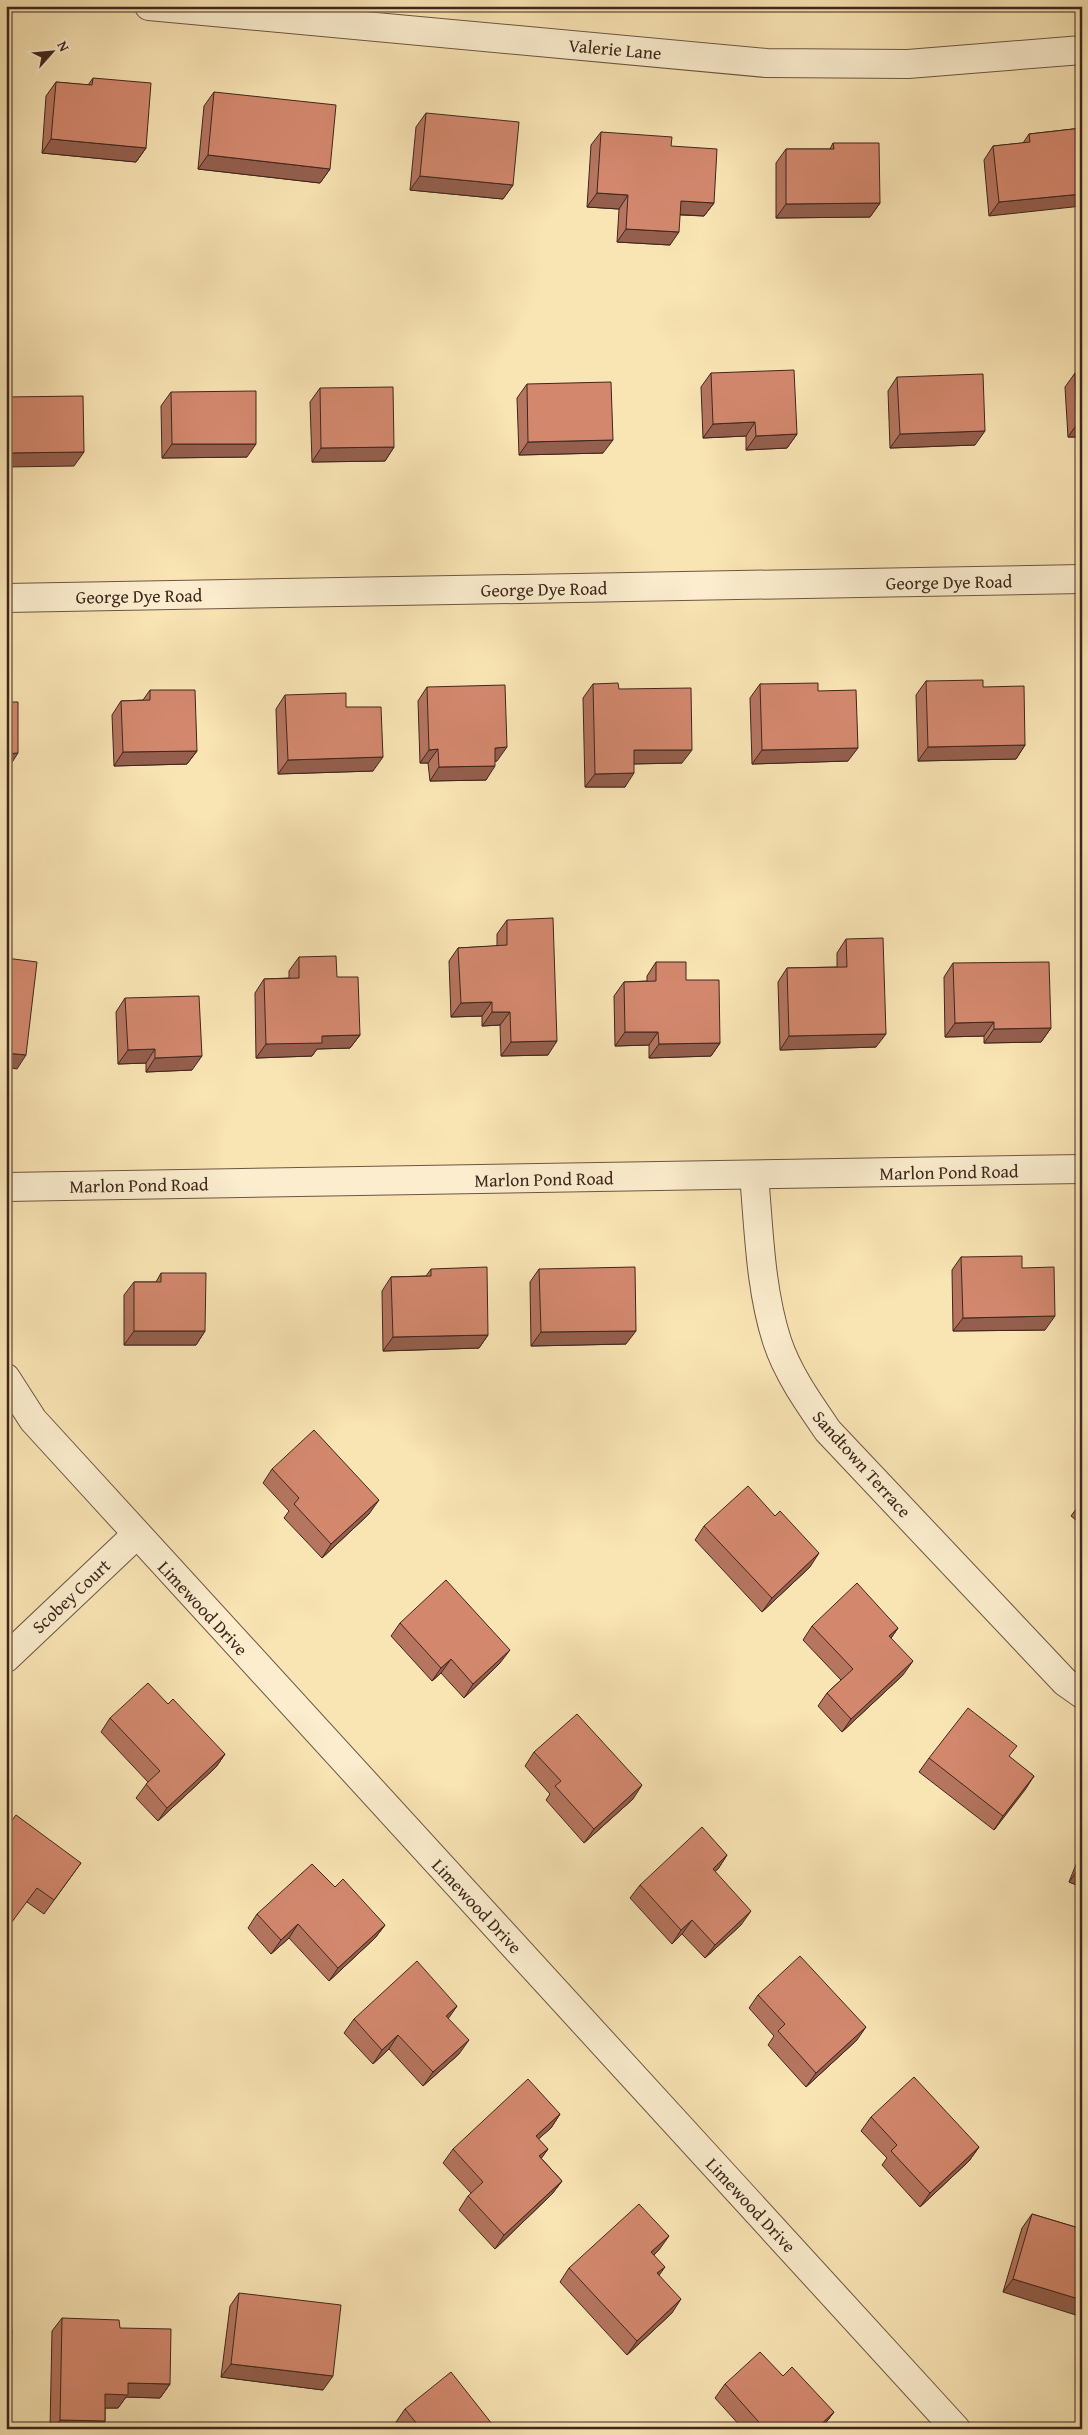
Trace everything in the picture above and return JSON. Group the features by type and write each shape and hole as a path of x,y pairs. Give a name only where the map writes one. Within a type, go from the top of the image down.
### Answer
{"street":[{"name":"Valerie Lane","path":"149,6 766,64 908,64 1082,50"},
{"name":"George Dye Road","path":"6,598 1082,579"},
{"name":"Marlon Pond Road","path":"6,1187 1082,1169"},
{"name":"Sandtown Terrace","path":"754,1175 765,1293 778,1342 798,1388 828,1431 1065,1682 1082,1694"},
{"name":"Limewood Drive","path":"6,1378 33,1420 136,1535 956,2429"},
{"name":"Scobey Court","path":"6,1658 136,1535"}],"building":[{"path":"93,78 151,83 146,148 51,139 56,82 92,85"},
{"path":"214,92 336,105 330,169 208,155"},
{"path":"426,113 519,122 513,185 420,176"},
{"path":"1082,128 1082,194 999,202 993,146 1030,142 1029,134"},
{"path":"601,132 672,137 671,146 717,149 714,203 681,201 679,232 626,229 628,195 597,193"},
{"path":"833,143 879,143 880,203 786,204 786,149 834,149"},
{"path":"794,370 797,434 756,436 755,422 713,424 711,373"},
{"path":"1075,373 1082,373 1082,423 1077,424"},
{"path":"983,374 985,431 900,434 897,377"},
{"path":"611,382 613,440 528,442 527,384"},
{"path":"393,387 394,447 321,448 320,388"},
{"path":"256,391 256,444 172,444 171,392"},
{"path":"83,396 84,452 6,453 6,397"},
{"path":"983,680 983,687 1024,686 1025,745 928,747 926,681"},
{"path":"618,683 619,689 691,688 692,750 634,750 634,773 595,774 593,684"},
{"path":"818,683 818,691 856,690 858,748 762,750 760,684"},
{"path":"505,685 507,747 495,748 495,766 439,767 438,749 429,750 427,687"},
{"path":"150,690 195,690 197,751 123,752 121,701 150,700"},
{"path":"346,693 346,707 381,707 383,757 288,760 285,695"},
{"path":"6,702 18,702 18,753 6,754"},
{"path":"553,918 557,1041 511,1042 510,1012 492,1012 492,1002 461,1003 458,948 507,945 507,920"},
{"path":"883,938 886,1034 789,1036 787,968 847,967 846,939"},
{"path":"336,956 337,977 358,977 360,1035 322,1036 322,1043 266,1044 264,979 299,978 299,957"},
{"path":"6,958 37,962 26,1055 6,1053"},
{"path":"656,962 686,962 686,980 719,980 720,1043 659,1044 658,1032 625,1032 624,982 656,981"},
{"path":"1049,962 1051,1028 994,1029 994,1022 955,1023 953,963"},
{"path":"199,996 202,1056 155,1058 155,1049 128,1050 125,998"},
{"path":"1022,1256 1022,1268 1054,1267 1055,1316 963,1318 961,1257"},
{"path":"487,1267 488,1335 393,1337 391,1277 431,1276 431,1269"},
{"path":"635,1267 636,1331 541,1332 539,1269"},
{"path":"161,1273 206,1273 205,1331 134,1331 134,1282 161,1282"},
{"path":"314,1430 379,1500 331,1544 294,1504 299,1498 272,1469"},
{"path":"748,1486 775,1516 780,1511 819,1553 772,1598 704,1526"},
{"path":"446,1580 510,1650 473,1684 451,1659 441,1668 400,1623"},
{"path":"857,1583 898,1628 889,1636 913,1661 851,1719 827,1693 853,1669 812,1626"},
{"path":"148,1683 168,1704 173,1699 225,1754 167,1808 146,1784 160,1771 110,1718"},
{"path":"968,1708 1017,1746 1009,1756 1034,1776 1003,1816 929,1758"},
{"path":"577,1714 642,1785 594,1829 555,1786 561,1781 534,1752"},
{"path":"16,1815 81,1863 54,1900 37,1888 6,1930 6,1828"},
{"path":"702,1827 727,1855 713,1869 751,1911 715,1945 692,1920 681,1930 640,1885"},
{"path":"312,1864 335,1887 343,1879 385,1925 338,1968 298,1924 281,1940 257,1914"},
{"path":"800,1956 866,2027 816,2073 778,2031 785,2024 758,1995"},
{"path":"417,1961 457,2006 446,2016 469,2040 433,2072 398,2035 382,2050 354,2019"},
{"path":"914,2077 979,2147 930,2193 891,2151 897,2145 871,2117"},
{"path":"528,2079 560,2114 536,2136 548,2149 539,2156 562,2181 504,2235 468,2196 483,2182 453,2149"},
{"path":"639,2204 669,2236 651,2252 665,2267 657,2273 681,2299 637,2341 569,2268"},
{"path":"1032,2214 1082,2229 1082,2300 1013,2279"},
{"path":"239,2293 341,2305 333,2376 231,2364"},
{"path":"62,2318 119,2320 120,2328 171,2329 170,2384 128,2383 128,2395 105,2394 105,2421 60,2420"},
{"path":"6,2329 12,2329 10,2422 6,2422"},
{"path":"760,2352 783,2376 792,2367 834,2412 816,2429 765,2429 725,2384"},
{"path":"451,2372 496,2429 421,2429 405,2409"}]}
